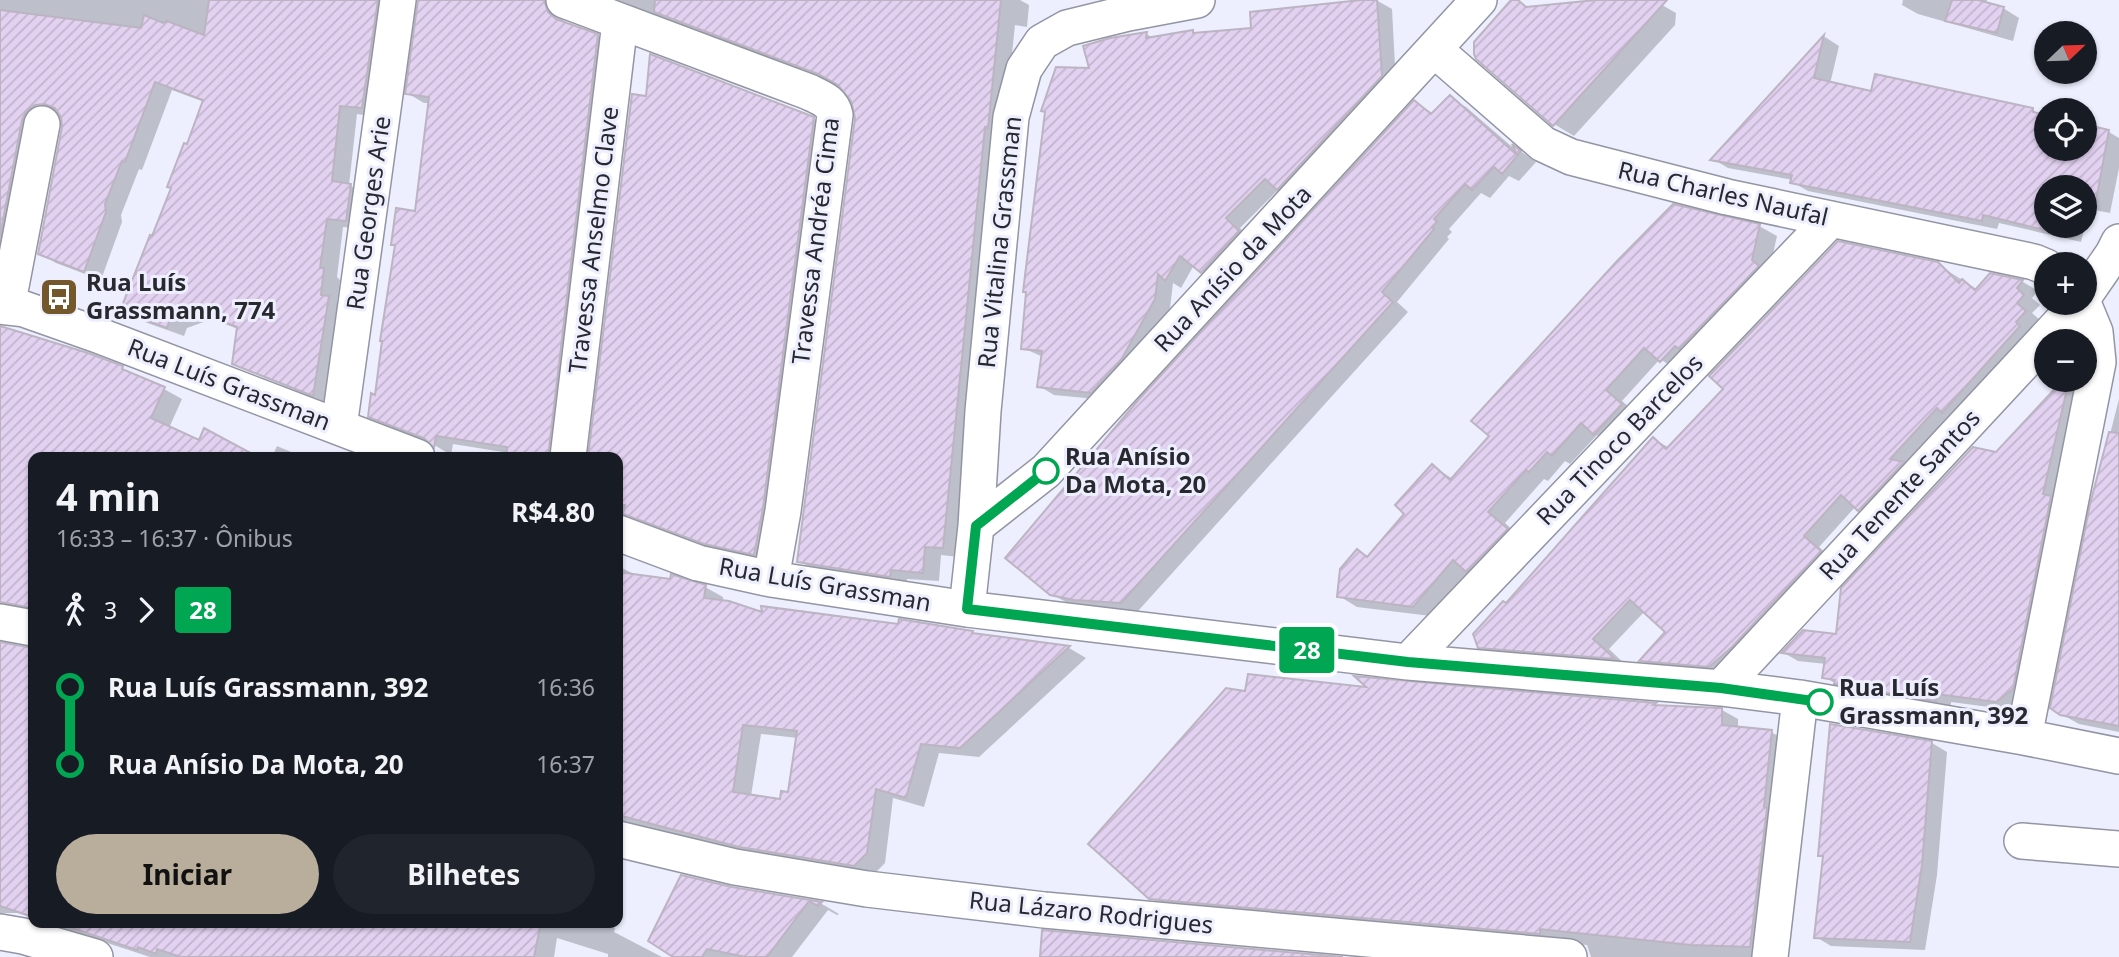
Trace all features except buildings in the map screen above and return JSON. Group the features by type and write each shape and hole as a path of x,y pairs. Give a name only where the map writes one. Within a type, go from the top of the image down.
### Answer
{"street":[{"name":"Rua Georges Arie","path":"339,427 398,0"},
{"name":"Travessa Andréa Cima","path":"564,0 809,92 829,102 834,109 783,511 771,579"},
{"name":"Rua Vitalina Grassman","path":"967,609 1011,117 1024,69 1042,42 1067,28 1197,0"},
{"name":"Rua Anísio da Mota","path":"976,526 1046,471 1479,0"},
{"name":"Travessa Anselmo Clave","path":"569,452 620,22"},
{"name":"Rua Charles Naufal","path":"1435,50 1543,144 1562,153 1727,197 2034,262"},
{"path":"3,307 41,124"},
{"name":"Rua Tinoco Barcelos","path":"1408,662 1831,219"},
{"path":"2097,276 2116,248"},
{"name":"Rua Luís Grassman","path":"3,307 24,309 95,334 403,452"},
{"name":"Rua Tenente Santos","path":"1721,688 2070,315"},
{"path":"2024,737 2098,362 2095,332 2087,315"},
{"name":"Rua Luís Grassman","path":"623,535 698,563 771,579 967,609 1408,662 1721,688 1800,698 2119,756"},
{"path":"0,622 28,627"},
{"path":"1770,957 1800,698"},
{"name":"Rua Lázaro Rodrigues","path":"623,840 735,867 867,889 1044,910 1569,957"},
{"path":"2022,841 2119,849"},
{"path":"0,932 95,957"}],"bus line":[{"name":"28","path":"1046,471 976,526 967,609 1408,662 1721,688 1820,702"}],"place":[{"name":"Rua Luís Grassmann, 774","path":"59,297"},
{"name":"Rua Anísio Da Mota, 20","path":"1046,471"},
{"name":"Rua Luís Grassmann, 392","path":"1820,702"}]}
